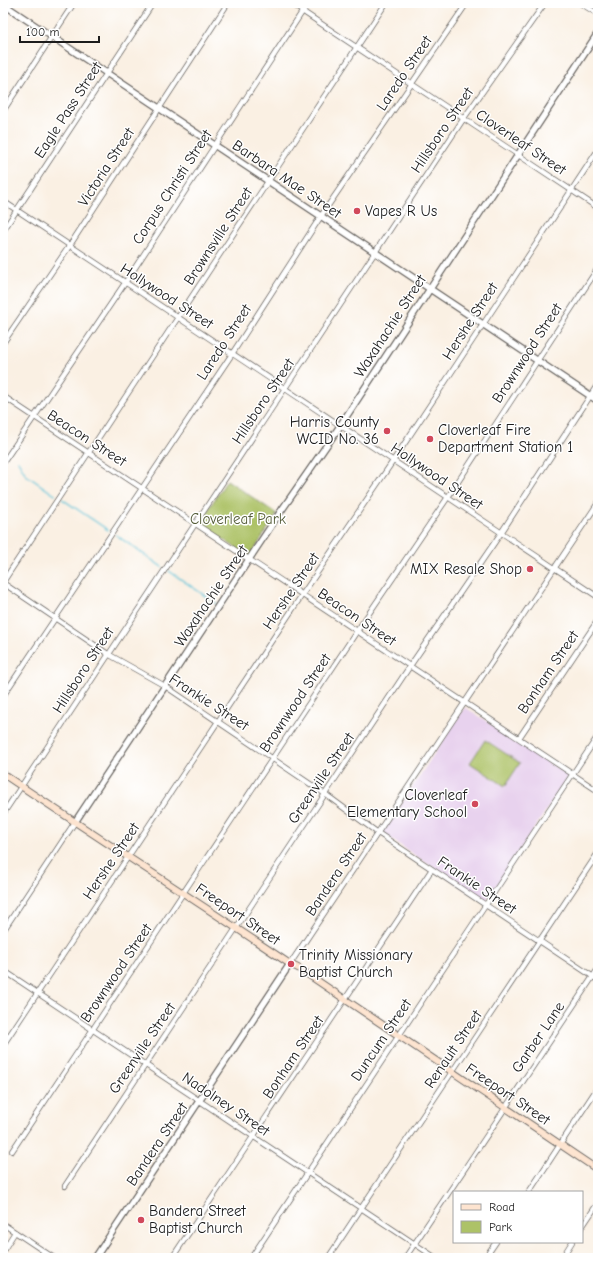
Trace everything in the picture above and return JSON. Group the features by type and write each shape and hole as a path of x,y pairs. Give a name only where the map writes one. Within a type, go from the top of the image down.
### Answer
{"main road":[{"name":"Freeport Street","path":"3,774 128,858 184,892 290,964 300,969 598,1170"}],"street":[{"path":"3,111 74,3"},
{"name":"Eagle Pass Street","path":"3,231 153,3"},
{"name":"Victoria Street","path":"3,343 70,246 228,3"},
{"name":"Cloverleaf Street","path":"290,3 598,208"},
{"name":"Corpus Christi Street","path":"3,463 125,283 214,144 308,3"},
{"name":"Brownsville Street","path":"3,582 356,46 386,3"},
{"name":"Laredo Street","path":"3,696 141,487 232,354 321,216 467,3"},
{"name":"Hillsboro Street","path":"3,814 195,523 286,389 464,118 545,3"},
{"path":"580,3 598,14"},
{"name":"Barbara Mae Street","path":"3,4 598,401"},
{"name":"Waxahachie Street","path":"3,931 249,559 340,426 429,288 598,33"},
{"name":"Hershe Street","path":"3,1045 302,595 393,461 598,150"},
{"name":"Hollywood Street","path":"3,201 598,597"},
{"name":"Brownwood Street","path":"12,1151 357,631 448,498 598,268"},
{"name":"Greenville Street","path":"65,1186 410,666 501,533 598,384"},
{"name":"Beacon Street","path":"3,396 598,791"},
{"name":"Bandera Street","path":"95,1258 598,503"},
{"name":"Frankie Street","path":"3,582 108,654 165,686 273,758 432,870 598,980"},
{"name":"Bonham Street","path":"519,738 598,620"},
{"name":"Duncum Street","path":"251,1258 598,736"},
{"name":"Renault Street","path":"328,1258 598,853"},
{"name":"Bonham Street","path":"172,1258 432,870"},
{"name":"Garber Lane","path":"405,1258 598,969"},
{"name":"Nadolney Street","path":"3,970 436,1258"},
{"path":"530,1191 598,1087"},
{"path":"583,1226 598,1203"},
{"path":"3,1224 54,1258"},
{"path":"3,1251 15,1232"},
{"path":"485,1258 495,1243"},
{"path":"562,1258 571,1243"},
{"path":"40,1258 44,1252"}],"shaded area":[{"name":"Cloverleaf Elementary School","path":"465,707 569,776 485,903 382,833"}],"green space":[{"name":"Cloverleaf Park","path":"227,480 277,514 251,555 248,556 201,525 200,522"},
{"path":"485,740 520,763 505,786 470,763"}],"waterway":[{"path":"3,434 6,440"},
{"path":"18,461 26,475 55,495"},
{"path":"62,499 108,530"},
{"path":"116,535 162,567"},
{"path":"169,571 217,604"}],"place":[{"name":"Vapes R Us","path":"357,211"},
{"name":"Harris County WCID No. 36","path":"387,431"},
{"name":"Cloverleaf Fire Department Station 1","path":"430,439"},
{"name":"MIX Resale Shop","path":"530,569"},
{"name":"Cloverleaf Elementary School","path":"475,804"},
{"name":"Trinity Missionary Baptist Church","path":"291,964"},
{"name":"Bandera Street Baptist Church","path":"141,1220"}]}
